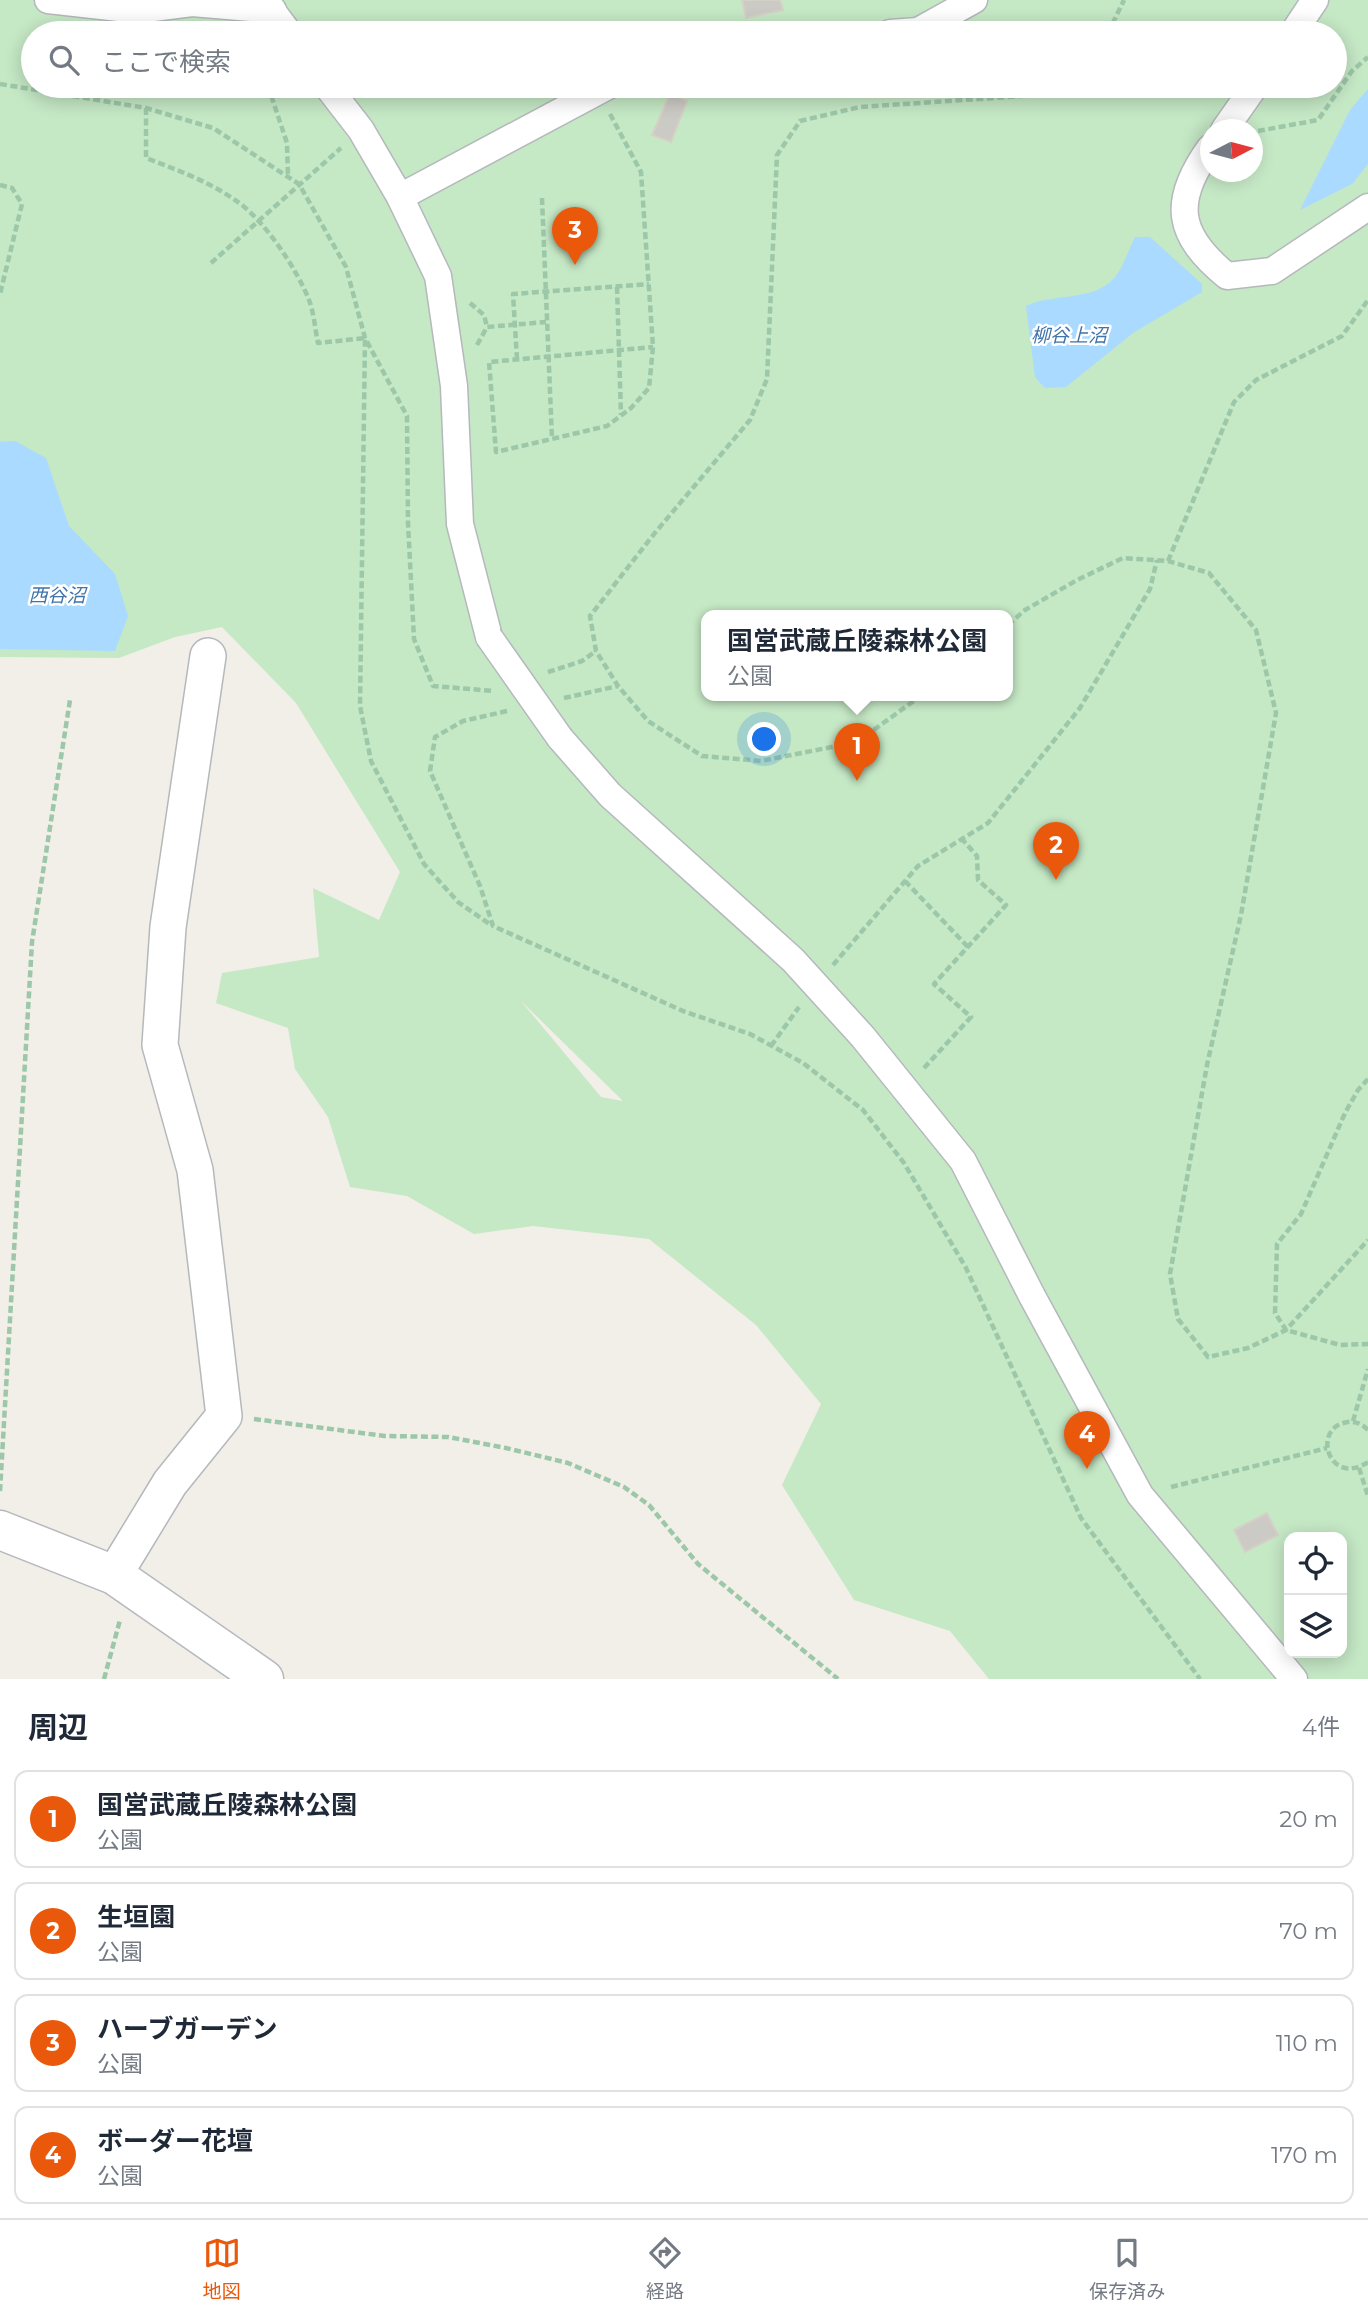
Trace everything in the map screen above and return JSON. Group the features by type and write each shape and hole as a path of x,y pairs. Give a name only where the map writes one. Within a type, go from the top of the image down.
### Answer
{"street":[{"path":"48,0 138,10 188,1 268,5 280,21"},
{"path":"936,21 974,0"},
{"path":"1301,21 1315,0"},
{"path":"336,98 361,130 400,197 438,276 454,386 460,524 489,637 561,738 610,795 784,952 816,985 963,1161 1032,1296 1140,1495 1294,1679"},
{"path":"400,197 586,98"},
{"path":"1232,119 1247,98"},
{"path":"1200,168 1184,200 1187,232 1202,256 1227,276 1272,271 1368,207"},
{"path":"122,1580 170,1483 224,1416 195,1170 160,1045 168,928 208,656"},
{"path":"0,1530 122,1580 264,1679"}],"path":[{"path":"1114,21 1124,0"},
{"path":"1347,78 1368,57"},
{"path":"0,84 21,87"},
{"path":"85,98 146,108 213,128 299,184 346,267 365,338 407,415 408,523 414,639 433,686 474,691 495,691 507,686"},
{"path":"272,98 287,143 288,177"},
{"path":"607,98 641,172 653,347 649,388 607,426 496,452 489,362 653,347"},
{"path":"914,701 857,742 761,761 702,756 648,720 618,686 596,651 590,616 654,534 750,420 767,379 777,155 800,121 860,107 994,98"},
{"path":"1263,129 1318,120 1333,98"},
{"path":"146,108 146,158 207,183 238,201 258,222 286,257 310,301 318,342 365,338"},
{"path":"211,263 361,130"},
{"path":"0,185 12,188 22,204 0,294"},
{"path":"542,198 545,322 552,439"},
{"path":"517,359 513,294 649,284"},
{"path":"617,286 621,415"},
{"path":"1168,561 1234,402 1256,380 1342,336 1368,300"},
{"path":"449,352 475,348 485,337 487,327 545,322"},
{"path":"365,338 360,706 371,761 424,864 458,902 493,926 683,1011 750,1034 803,1063 863,1110 904,1163 966,1268 1081,1518 1199,1679"},
{"path":"1013,620 1025,610 1077,580 1123,558 1168,561 1209,573 1256,631 1276,713 1241,915 1207,1065 1170,1274 1178,1319 1208,1357 1248,1348 1286,1330 1368,1240"},
{"path":"771,1045 816,985 918,866 988,822 1080,708 1150,589 1157,560"},
{"path":"544,674 582,661 596,651"},
{"path":"553,701 618,686"},
{"path":"0,1491 32,942 70,700"},
{"path":"493,926 480,886 430,771 435,737 463,721 515,709"},
{"path":"905,1090 971,1017 934,984 1006,905 978,880 977,856 962,839"},
{"path":"905,881 968,947"},
{"path":"1368,1079 1358,1090 1345,1113 1301,1214 1277,1244 1275,1313 1286,1330 1340,1345 1368,1344"},
{"path":"1353,1421 1368,1368"},
{"path":"224,1416 288,1421 385,1436 448,1437 568,1463 624,1486 649,1505 698,1564 838,1679"},
{"path":"1353,1421 1368,1430"},
{"path":"1353,1421 1333,1428 1327,1448 1338,1466 1359,1468 1368,1462"},
{"path":"1140,1495 1327,1448"},
{"path":"1359,1468 1368,1496"},
{"path":"104,1679 122,1580"}],"green space":[{"path":"0,0 1368,0 1368,1679 989,1679 950,1631 854,1600 782,1485 821,1404 756,1325 649,1239 533,1226 474,1234 407,1196 350,1187 328,1117 295,1069 288,1028 216,1003 222,973 319,957 313,888 379,920 400,872 296,703 222,627 175,637 119,658 0,657","holes":["521,1001 622,1100 622,1101 601,1097"]}],"water":[{"path":"1368,89 1368,164 1352,184 1300,210 1350,110"},
{"name":"柳谷上沼","path":"1135,237 1150,237 1202,284 1202,292 1133,333 1066,387 1045,388 1035,377 1026,306 1100,289 1118,273"},
{"name":"西谷沼","path":"15,441 46,458 69,526 115,574 128,616 115,651 0,649 0,442"}],"building":[{"path":"742,0 780,0 783,10 746,18"},
{"path":"668,98 687,101 671,142 652,135"},
{"path":"1267,1513 1278,1535 1245,1552 1234,1530"}],"place":[{"name":"ハーブガーデン","path":"575,265"},
{"name":"国営武蔵丘陵森林公園","path":"857,781"},
{"name":"生垣園","path":"1056,880"},
{"name":"ボーダー花壇","path":"1087,1469"}]}
